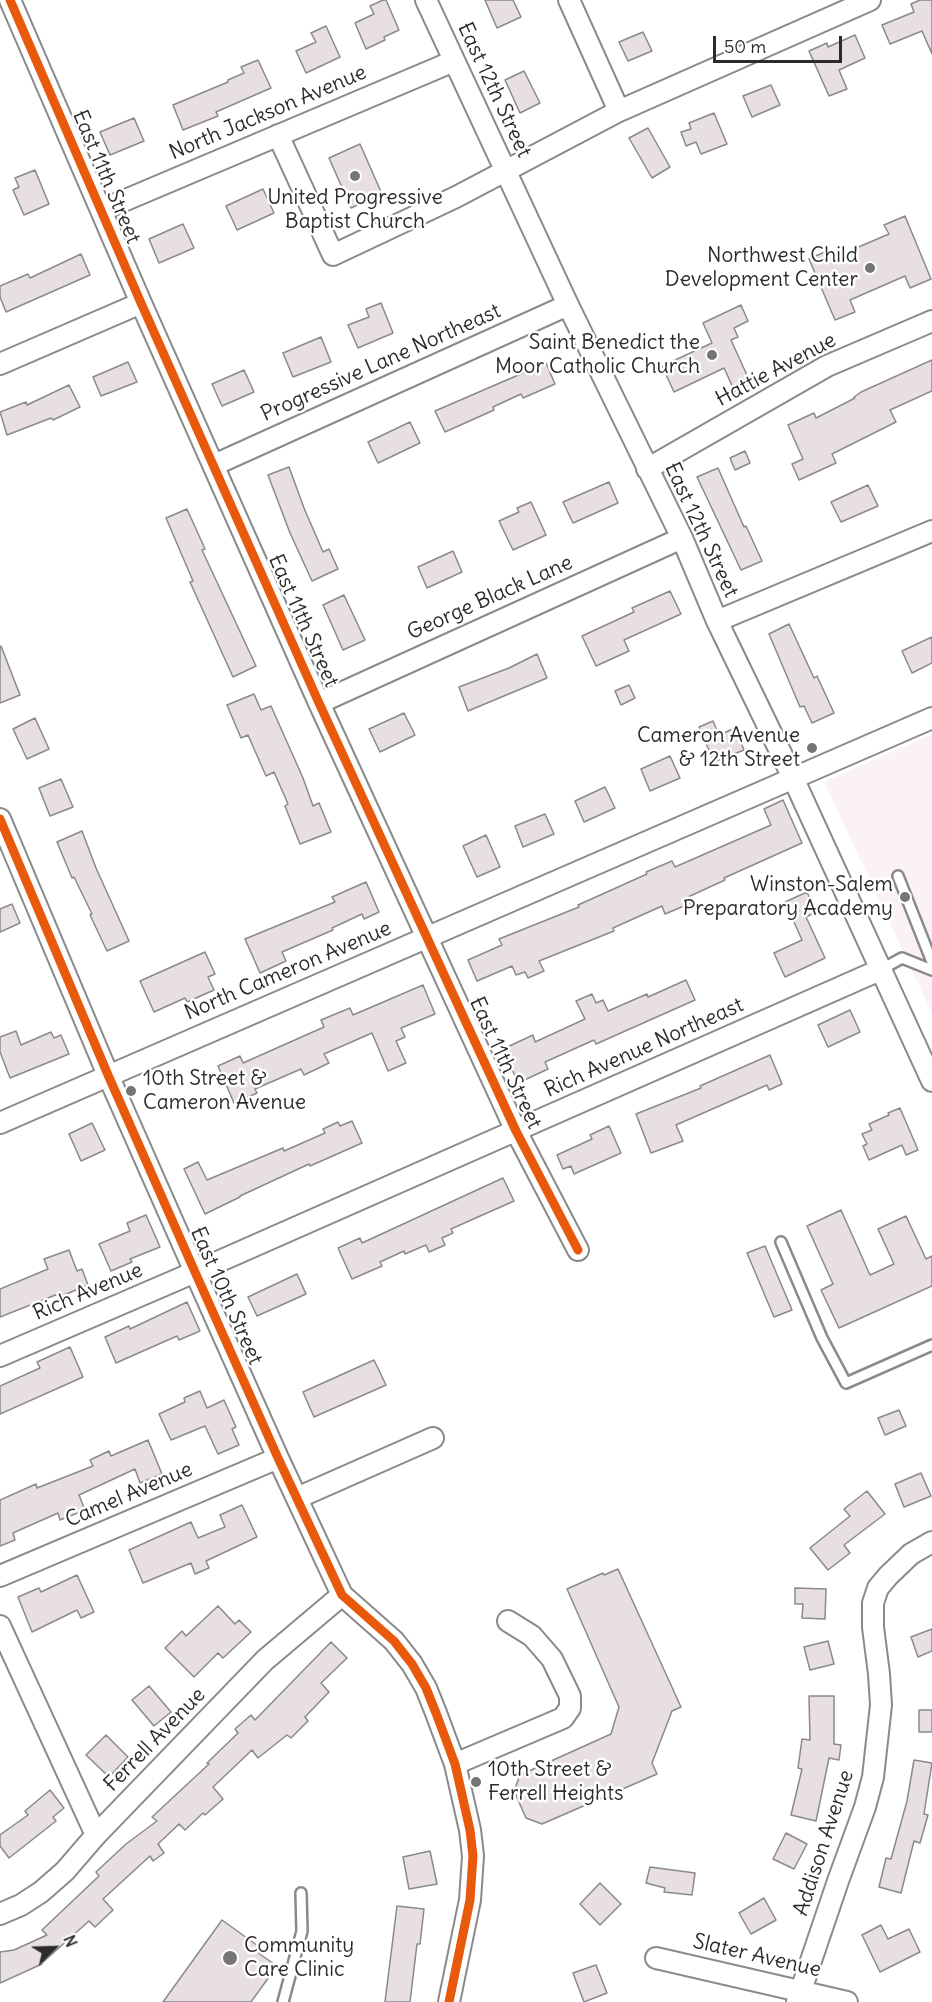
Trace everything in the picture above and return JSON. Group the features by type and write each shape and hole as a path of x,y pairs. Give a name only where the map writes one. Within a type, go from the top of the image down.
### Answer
{"street":[{"name":"East 11th Street","path":"10,0 141,303 319,703 516,1131 578,1250"},
{"name":"East 12th Street","path":"426,0 568,305 682,538 717,621 794,780 932,1081"},
{"path":"569,0 619,111"},
{"path":"278,135 333,255 456,197 619,111 870,0"},
{"name":"North Jackson Avenue","path":"102,210 454,61"},
{"path":"0,364 141,303"},
{"name":"Progressive Lane Northeast","path":"214,465 568,305"},
{"name":"Hattie Avenue","path":"647,468 827,366 932,321"},
{"path":"717,621 932,531"},
{"name":"George Black Lane","path":"319,703 682,538"},
{"name":"North Cameron Avenue","path":"0,1123 794,780 932,718"},
{"name":"East 10th Street","path":"0,819 108,1075 278,1458 342,1595 394,1641 412,1664 426,1688 455,1764 470,1830 473,1856 471,1900 449,2002"},
{"name":"Rich Avenue Northeast","path":"195,1272 882,969"},
{"name":"Rich Avenue","path":"0,1356 195,1272"},
{"path":"297,1498 433,1438"},
{"name":"Camel Avenue","path":"0,1576 278,1458"},
{"name":"Addison Avenue","path":"799,1996 865,1807 873,1777 881,1706 873,1627 873,1603 878,1588 888,1575 911,1554 932,1542"},
{"name":"Ferrell Avenue","path":"0,1914 21,1905 41,1892 64,1871 265,1660 342,1595"},
{"path":"455,1764 563,1718 570,1708 570,1696 552,1659 532,1636 508,1621"},
{"path":"0,1626 96,1835"},
{"name":"Slater Avenue","path":"656,1958 799,1996 847,2002"}],"lane":[{"path":"898,876 932,962"},
{"path":"882,969 902,958 932,970"},
{"path":"781,1242 822,1338 846,1383 932,1345"},
{"path":"283,2002 302,1931 301,1893"}],"shaded area":[{"name":"Winston-Salem Preparatory Academy","path":"932,734 932,1013 824,782"}],"building":[{"path":"386,0 399,30 366,49 355,23 374,14 370,6"},
{"path":"485,0 513,0 521,17 497,28"},
{"path":"920,0 932,0 932,54 922,31 890,44 882,25 914,12 911,4"},
{"path":"326,26 340,57 306,73 296,51 316,42 311,33"},
{"path":"643,32 652,51 628,61 619,42"},
{"path":"855,35 865,58 839,70 847,89 829,96 809,51 827,43 828,47"},
{"path":"258,60 271,88 216,112 218,116 183,130 173,105 228,82 244,73 241,67"},
{"path":"524,71 540,103 520,113 505,80"},
{"path":"771,85 780,105 752,117 743,96"},
{"path":"714,113 727,144 701,154 696,142 686,146 681,132 691,129 689,123"},
{"path":"134,118 144,141 110,155 100,132"},
{"path":"648,128 670,167 652,178 629,138"},
{"name":"United Progressive Baptist Church","path":"360,144 382,194 351,208 329,158"},
{"path":"35,170 49,204 24,215 13,190 19,187 15,178"},
{"path":"263,189 274,213 237,230 226,206"},
{"name":"Northwest Child Development Center","path":"905,216 931,279 910,288 905,276 850,300 855,312 835,320 809,259 829,250 833,258 889,234 884,225"},
{"path":"183,224 194,248 159,263 149,239"},
{"path":"81,254 90,275 6,312 0,297 0,286 28,274 30,278"},
{"path":"381,303 393,333 358,348 348,325 369,317 366,309"},
{"name":"Saint Benedict the Moor Catholic Church","path":"741,305 748,321 734,328 738,337 731,340 751,384 735,392 724,368 674,392 662,366 712,343 703,323"},
{"path":"321,337 331,362 293,377 283,353"},
{"path":"932,360 932,391 890,410 896,422 832,454 836,463 799,480 792,464 803,459 788,425 814,413 816,418 855,398 861,392"},
{"path":"128,362 137,382 101,396 93,377"},
{"path":"546,363 555,384 523,398 521,394 493,407 494,410 445,432 435,411"},
{"path":"244,370 254,392 222,406 212,384"},
{"path":"69,385 80,407 53,420 51,418 7,435 0,412 26,402 27,405"},
{"path":"410,422 420,443 378,463 368,442"},
{"path":"745,451 750,463 735,470 730,458"},
{"path":"289,467 323,552 329,549 338,569 312,581 290,533 268,475"},
{"path":"718,468 762,561 741,570 697,477"},
{"path":"609,482 618,503 573,523 563,502"},
{"path":"868,485 878,506 841,522 831,502"},
{"path":"531,502 546,535 513,550 499,521 519,512 517,508"},
{"path":"187,509 205,549 202,550 256,666 233,677 190,582 193,581 166,518"},
{"path":"453,551 462,572 427,588 418,567"},
{"path":"670,591 681,614 624,640 629,651 596,666 582,636 634,612 632,608"},
{"path":"344,595 365,640 343,650 323,605"},
{"path":"789,624 814,678 817,676 834,713 812,723 804,706 800,707 769,634"},
{"path":"932,637 932,663 912,673 902,651"},
{"path":"0,647 20,695 0,703"},
{"path":"537,654 547,678 468,711 459,687 509,668"},
{"path":"629,685 635,698 621,705 615,691"},
{"path":"254,694 261,710 271,706 313,806 319,803 331,832 300,844 285,806 288,804 274,772 266,776 248,735 241,738 227,705"},
{"path":"404,713 415,735 380,752 369,729"},
{"path":"35,718 49,749 27,759 13,729"},
{"path":"713,721 719,735 735,728 744,750 714,762 699,727"},
{"path":"670,756 680,778 650,791 641,769"},
{"path":"61,779 73,807 50,816 39,788"},
{"path":"605,787 615,808 584,822 575,801"},
{"path":"783,800 802,843 688,897 691,903 665,914 662,906 613,928 614,931 539,961 544,971 528,978 525,972 516,975 512,966 477,981 468,960 502,945 499,939 579,907 578,905 672,861 675,867 771,825 764,809"},
{"path":"545,814 554,834 523,847 515,826"},
{"path":"82,831 129,941 107,951 57,842"},
{"path":"486,835 500,867 477,877 463,846"},
{"path":"366,882 379,912 364,919 362,914 332,928 333,930 282,952 286,961 260,973 245,939 335,902 332,897"},
{"path":"807,892 816,912 806,917 825,958 785,977 774,953 802,940 785,902"},
{"path":"12,904 20,923 0,932 0,909"},
{"path":"205,952 215,974 208,977 214,990 187,1002 185,998 154,1012 140,981"},
{"path":"686,980 695,1000 596,1044 594,1040 545,1062 548,1069 518,1083 503,1049 533,1035 535,1042 585,1019 576,1001 592,994 596,1003 603,1000 608,1011"},
{"path":"423,985 435,1014 401,1028 405,1037 396,1041 406,1063 388,1071 372,1033 324,1054 329,1063 304,1075 301,1069 255,1089 257,1093 234,1103 218,1066 240,1056 243,1063 324,1027 321,1020 350,1008 353,1015"},
{"path":"850,1010 860,1032 828,1047 818,1025"},
{"path":"16,1031 21,1045 51,1032 54,1038 61,1035 69,1054 10,1078 0,1052 0,1037"},
{"path":"770,1055 782,1084 769,1090 767,1085 676,1125 683,1141 651,1153 636,1114 701,1088 700,1086"},
{"path":"900,1108 918,1150 906,1155 902,1145 869,1160 863,1146 867,1144 862,1134 872,1130 869,1124"},
{"path":"352,1121 362,1143 310,1166 309,1164 205,1214 184,1169 198,1162 207,1180 325,1133 323,1129 338,1122 340,1126"},
{"path":"92,1123 105,1150 81,1161 69,1134"},
{"path":"609,1126 621,1153 574,1174 571,1166 563,1169 557,1155 592,1139 590,1135"},
{"path":"503,1178 514,1201 451,1229 453,1233 442,1238 445,1245 429,1252 426,1245 405,1254 404,1251 380,1262 382,1266 352,1279 338,1248 360,1238 362,1243"},
{"path":"841,1210 870,1275 894,1264 878,1229 906,1216 926,1259 932,1256 932,1286 839,1328 821,1290 833,1284 807,1226"},
{"path":"146,1215 160,1247 130,1259 132,1262 111,1271 99,1244 130,1231 127,1223"},
{"path":"765,1246 792,1310 774,1317 747,1253"},
{"path":"69,1250 77,1271 82,1269 88,1285 0,1317 0,1289 48,1269 44,1259"},
{"path":"297,1274 306,1294 257,1316 248,1297"},
{"path":"187,1302 200,1331 179,1340 177,1336 116,1363 105,1337 129,1326 130,1329"},
{"path":"70,1347 83,1377 0,1414 0,1386 40,1368 37,1362"},
{"path":"374,1360 386,1385 314,1417 303,1392"},
{"path":"200,1391 207,1408 224,1400 236,1427 232,1429 239,1445 218,1454 205,1426 171,1440 159,1414 185,1402 184,1398"},
{"path":"899,1410 906,1426 885,1435 878,1418"},
{"path":"148,1440 162,1474 140,1483 135,1469 79,1495 85,1510 60,1520 58,1513 13,1533 15,1540 0,1546 0,1500 36,1484 37,1488 93,1466 90,1460 109,1451 111,1456"},
{"path":"921,1473 931,1496 904,1507 895,1484"},
{"path":"867,1491 885,1514 844,1545 850,1553 828,1570 810,1548 850,1516 844,1509"},
{"path":"242,1505 257,1537 206,1561 209,1568 195,1574 191,1563 143,1583 129,1550 191,1522 198,1538 225,1527 220,1515"},
{"path":"618,1569 681,1707 672,1711 652,1763 657,1774 542,1824 526,1818 514,1791 520,1775 611,1734 619,1707 567,1589"},
{"path":"77,1575 94,1612 81,1618 77,1610 32,1632 18,1597 39,1588 41,1592"},
{"path":"795,1588 826,1589 825,1619 802,1618 803,1604 795,1604"},
{"path":"218,1606 235,1624 239,1620 251,1632 223,1658 218,1653 194,1677 165,1648 182,1631 186,1636"},
{"path":"932,1629 932,1651 918,1657 911,1637"},
{"path":"828,1641 834,1664 810,1670 804,1647"},
{"path":"331,1642 347,1658 321,1683 329,1692 305,1717 308,1721 291,1738 287,1735 258,1758 252,1750 213,1787 223,1799 185,1830 179,1824 158,1844 164,1853 153,1861 150,1856 103,1899 113,1910 95,1927 89,1921 42,1964 0,1983 0,1952 14,1950 47,1935 42,1930 99,1876 96,1872 126,1844 157,1821 152,1817 209,1764 207,1763 238,1733 235,1729 251,1715 255,1720"},
{"path":"149,1686 171,1712 154,1726 132,1700"},
{"path":"809,1696 834,1696 834,1744 841,1745 839,1760 829,1758 816,1821 791,1815 802,1769 798,1768 802,1739 810,1740"},
{"path":"919,1710 932,1710 932,1732 919,1732"},
{"path":"106,1735 128,1757 109,1777 86,1755"},
{"path":"914,1760 932,1763 924,1814 928,1815 920,1843 914,1841 901,1893 879,1887 886,1858 891,1859 907,1801"},
{"path":"50,1790 64,1808 53,1817 56,1821 9,1858 0,1846 0,1835 28,1815 25,1811"},
{"path":"786,1833 807,1844 794,1869 773,1859"},
{"path":"430,1851 437,1884 409,1889 403,1857"},
{"path":"650,1867 695,1873 692,1895 664,1892 665,1888 646,1883"},
{"path":"600,1883 621,1904 600,1925 580,1904"},
{"path":"764,1898 776,1920 751,1934 739,1913"},
{"path":"397,1906 424,1909 410,2002 385,2002"},
{"name":"Community Care Clinic","path":"222,1920 258,1946 254,1950 277,1966 251,2002 163,2002"},
{"path":"881,1925 888,1939 909,1929 920,1952 880,1972 862,1935"},
{"path":"596,1965 607,1993 584,2002 573,1973"}],"cycle path":[{"path":"10,0 141,303 319,703 516,1131 578,1250"},
{"path":"0,819 108,1075 278,1458 342,1595 394,1641 412,1664 426,1688 436,1713 455,1764 470,1830 473,1856 470,1900 449,2002"}],"place":[{"name":"United Progressive Baptist Church","path":"355,176"},
{"name":"Northwest Child Development Center","path":"870,268"},
{"name":"Saint Benedict the Moor Catholic Church","path":"712,355"},
{"name":"Cameron Avenue & 12th Street","path":"812,748"},
{"name":"Winston-Salem Preparatory Academy","path":"905,897"},
{"name":"10th Street & Cameron Avenue","path":"131,1091"},
{"name":"10th Street & Ferrell Heights","path":"476,1782"},
{"name":"Community Care Clinic","path":"230,1958"}]}
